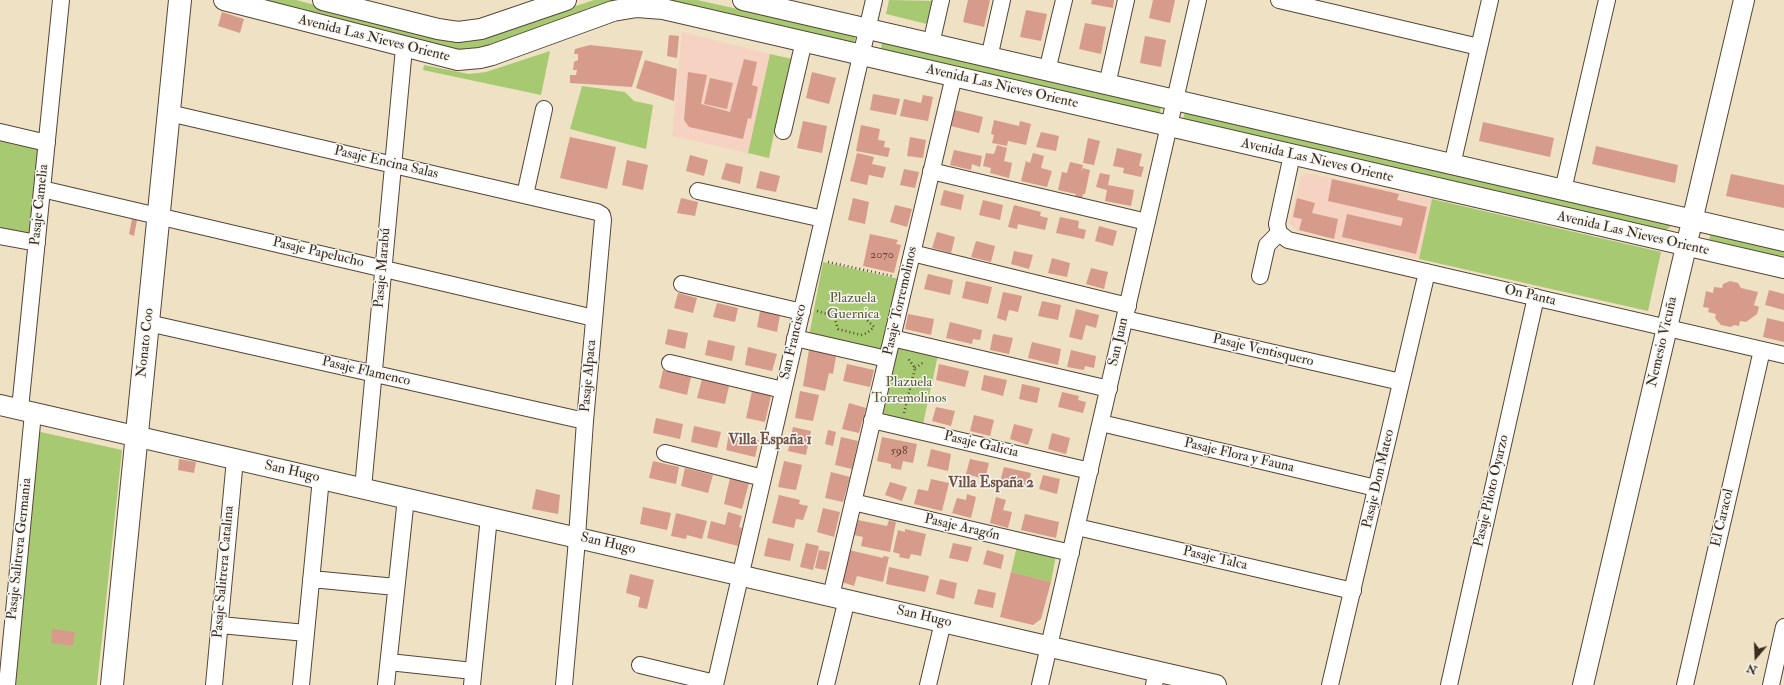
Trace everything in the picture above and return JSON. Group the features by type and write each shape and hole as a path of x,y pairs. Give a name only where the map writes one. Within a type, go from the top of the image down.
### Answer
{"main road":[{"name":"Nonato Coo","path":"112,685 180,0"}],"street":[{"name":"Pasaje Camelia","path":"26,411 36,243 61,0"},
{"name":"Avenida Las Nieves Oriente","path":"224,0 404,48 449,59 463,60 480,58 613,11 637,7 663,9 1784,268"},
{"name":"Avenida Las Nieves Oriente","path":"323,0 438,30 458,32 481,29 566,0"},
{"name":"Avenida Las Nieves Oriente","path":"744,0 1784,241"},
{"name":"San Francisco","path":"715,684 874,0"},
{"path":"931,44 941,0"},
{"path":"989,58 1002,0"},
{"path":"1047,71 1064,0"},
{"path":"1108,85 1126,0"},
{"name":"San Juan","path":"1040,685 1198,0"},
{"path":"1279,0 1479,47"},
{"path":"1452,164 1490,0"},
{"path":"1563,190 1607,0"},
{"name":"Nemesio Vicuña","path":"1583,685 1744,0"},
{"path":"783,131 804,41"},
{"name":"Pasaje Marabú","path":"363,488 404,48"},
{"name":"Pasaje Torremolinos","path":"826,685 853,502 954,76"},
{"path":"525,195 544,109"},
{"name":"Pasaje Encina Salas","path":"169,113 525,195 597,212 602,215"},
{"path":"0,132 47,142"},
{"path":"1260,276 1267,245 1279,233 1277,224 1292,155"},
{"path":"931,171 1147,222"},
{"name":"Pasaje Papelucho","path":"42,189 594,318"},
{"path":"698,191 823,219"},
{"name":"Pasaje Alpaca","path":"564,685 603,220 602,215"},
{"name":"On Panta","path":"1279,233 1288,240 1784,355"},
{"path":"0,236 36,243"},
{"name":"Pasaje Ventisquero","path":"912,253 1126,313 1401,382"},
{"name":"Pasaje Don Mateo","path":"1330,685 1427,272"},
{"path":"682,284 802,312"},
{"name":"Pasaje Piloto Oyarzo","path":"1449,685 1536,297"},
{"name":"Pasaje Flamenco","path":"148,323 585,421"},
{"path":"796,338 887,359"},
{"path":"892,338 1109,389"},
{"name":"El Caracol","path":"1685,685 1762,350"},
{"path":"670,363 783,390"},
{"name":"San Hugo","path":"0,405 741,574 1049,646 1156,678 1216,685"},
{"name":"Pasaje Salitrera Germania","path":"7,685 6,634 26,411"},
{"name":"Pasaje Galicia","path":"872,420 1090,470"},
{"name":"Pasaje Flora y Fauna","path":"1101,423 1376,488"},
{"path":"665,453 763,478"},
{"name":"Pasaje Salitrera Catalina","path":"214,685 235,459"},
{"path":"301,685 321,478"},
{"path":"386,685 406,498"},
{"name":"Pasaje Aragón","path":"853,502 1071,553"},
{"path":"388,662 473,678 489,517"},
{"name":"Pasaje Talca","path":"1077,527 1353,591"},
{"path":"311,579 396,587"},
{"path":"928,685 943,622"},
{"path":"220,625 306,633"},
{"path":"1771,685 1784,627"},
{"path":"640,665 715,684"}],"path":[{"path":"814,258 906,279"},
{"path":"841,312 865,318 874,327 867,333 861,334 838,329 834,316 841,312"},
{"path":"892,338 915,368 901,427"}],"shaded area":[{"path":"682,32 770,54 748,153 672,136"},
{"path":"1308,173 1432,199 1419,259 1298,231 1289,223 1301,176"}],"green space":[{"path":"249,0 296,0 452,41 468,42 594,0 627,0 464,54"},
{"path":"649,0 697,0 855,35 855,39 853,44"},
{"path":"889,0 937,1 931,25 886,14"},
{"path":"882,41 1161,105 1160,115 881,51"},
{"path":"550,51 541,95 423,70 424,65 469,74 486,72"},
{"path":"770,54 797,60 784,115 778,114 769,158 748,153"},
{"path":"582,86 625,92 634,101 653,105 646,149 570,129"},
{"path":"1185,111 1669,221 1671,226 1666,230 1183,120"},
{"path":"0,138 35,146 39,152 30,236 0,230"},
{"path":"1432,199 1661,252 1648,311 1419,259"},
{"path":"1711,231 1784,247 1784,259 1709,241"},
{"name":"Plazuela Guernica","path":"823,262 899,279 884,345 879,351 809,336"},
{"name":"Plazuela Torremolinos","path":"898,346 938,355 923,424 883,415"},
{"path":"36,431 122,450 97,685 14,685"},
{"path":"1017,546 1056,555 1051,582 1011,572"}],"building":[{"path":"968,0 990,0 984,27 963,22"},
{"path":"1092,0 1114,0 1113,8 1091,4"},
{"path":"1153,0 1175,0 1170,23 1149,18"},
{"path":"1026,10 1047,14 1041,41 1020,37"},
{"path":"222,12 244,19 240,33 218,26"},
{"path":"1085,23 1106,27 1101,54 1079,49"},
{"path":"669,35 679,36 677,58 667,56"},
{"path":"1145,36 1166,40 1161,67 1140,63"},
{"path":"590,45 643,51 632,87 570,83 570,75 576,75 577,70 573,70 574,62 578,60 578,54 574,54 575,49"},
{"path":"744,59 757,62 752,85 758,87 751,119 748,118 743,139 689,127 684,120 688,72 707,75 701,104 730,112"},
{"path":"645,60 677,69 674,101 636,88"},
{"path":"812,72 836,78 829,104 806,98"},
{"path":"710,78 733,83 727,109 704,104"},
{"path":"873,94 900,99 896,115 870,110"},
{"path":"923,95 933,97 928,121 900,116 904,99 921,103"},
{"path":"955,110 983,117 979,133 951,126"},
{"path":"994,120 1019,126 1020,121 1031,124 1026,145 1008,141 1007,146 992,143 994,135 991,134"},
{"path":"803,121 827,126 822,153 797,148"},
{"path":"1483,122 1554,138 1550,157 1479,141"},
{"path":"861,125 880,129 878,140 885,141 884,147 890,148 888,157 856,151"},
{"path":"1041,132 1059,136 1056,151 1036,147"},
{"path":"570,137 616,147 607,189 560,178"},
{"path":"910,137 926,140 923,158 907,156"},
{"path":"1088,138 1100,141 1094,165 1083,163"},
{"path":"997,145 1007,148 1004,161 1012,163 1009,178 990,173 991,168 983,166 986,153 994,154"},
{"path":"1596,146 1678,165 1675,183 1592,164"},
{"path":"1117,148 1142,154 1139,166 1144,167 1141,177 1123,173 1124,168 1113,166"},
{"path":"954,150 982,156 980,167 972,164 971,170 950,165"},
{"path":"857,153 874,157 872,164 886,167 883,178 869,175 867,185 850,181"},
{"path":"1033,153 1044,156 1041,168 1052,171 1047,187 1021,181 1026,161 1030,163"},
{"path":"690,155 708,160 704,176 686,171"},
{"path":"627,160 648,165 643,190 622,185"},
{"path":"1070,162 1083,165 1081,172 1083,168 1090,170 1085,194 1083,194 1082,199 1075,197 1076,194 1058,190 1062,172 1067,173"},
{"path":"726,163 743,167 740,184 721,179"},
{"path":"904,169 919,172 915,188 900,185"},
{"path":"760,171 780,176 776,192 756,188"},
{"path":"1100,173 1110,175 1108,185 1134,190 1131,206 1105,201 1107,190 1096,187"},
{"path":"1731,174 1784,185 1784,208 1726,196"},
{"path":"1332,179 1399,194 1397,200 1427,207 1416,254 1342,237 1347,214 1401,226 1403,218 1328,201"},
{"path":"944,190 964,195 961,210 940,205"},
{"path":"681,198 698,202 695,216 677,213"},
{"path":"853,198 869,202 865,224 848,220"},
{"path":"1297,198 1315,203 1312,213 1338,219 1334,239 1299,230 1302,219 1293,217"},
{"path":"983,200 1003,205 1000,220 979,215"},
{"path":"895,205 912,209 907,227 890,222"},
{"path":"1014,205 1041,212 1040,216 1048,218 1045,230 1018,224 1017,229 1008,227"},
{"path":"1060,217 1079,221 1078,228 1086,230 1084,239 1056,233"},
{"path":"132,219 137,220 134,236 129,234"},
{"path":"1099,226 1117,231 1113,246 1095,241"},
{"path":"937,232 955,237 951,253 932,248"},
{"path":"870,234 898,240 896,244 901,245 894,273 863,266"},
{"path":"976,241 995,246 991,262 971,257"},
{"path":"1014,251 1033,255 1029,269 1011,264"},
{"path":"1052,258 1070,263 1067,277 1048,273"},
{"path":"1091,268 1108,272 1104,289 1086,284"},
{"path":"928,274 953,280 950,295 924,289"},
{"path":"966,281 992,287 988,304 962,298"},
{"path":"1730,281 1738,283 1741,288 1758,292 1754,305 1759,307 1757,314 1746,322 1740,321 1739,326 1734,325 1731,327 1721,325 1715,318 1716,314 1708,312 1709,308 1703,307 1706,291 1713,293 1714,287 1722,288 1723,284"},
{"path":"1769,290 1784,294 1784,310 1765,305"},
{"path":"1003,292 1022,296 1018,312 1009,310 1006,321 997,318"},
{"path":"678,293 697,298 693,313 674,308"},
{"path":"1042,301 1061,305 1058,320 1038,316"},
{"path":"717,303 738,308 735,322 713,317"},
{"path":"1076,309 1099,315 1096,328 1086,325 1082,340 1069,337"},
{"path":"760,311 780,315 777,332 757,327"},
{"path":"908,314 934,319 931,335 905,329"},
{"path":"1767,318 1784,322 1784,342 1763,337"},
{"path":"950,322 982,330 980,340 973,339 972,344 946,338"},
{"path":"668,329 688,333 685,349 665,344"},
{"path":"993,334 1013,338 1009,354 990,350"},
{"path":"708,340 735,346 732,361 705,355"},
{"path":"1032,342 1061,349 1058,365 1028,358"},
{"path":"748,347 777,354 772,371 745,365"},
{"path":"809,350 836,356 833,374 829,373 825,391 803,386"},
{"path":"1071,350 1096,356 1094,368 1085,366 1084,370 1067,367"},
{"path":"847,364 874,370 870,387 843,381"},
{"path":"939,364 969,371 965,387 936,380"},
{"path":"663,370 691,377 687,395 659,388"},
{"path":"984,375 1007,380 1003,396 981,390"},
{"path":"702,379 729,386 725,404 697,398"},
{"path":"1022,384 1040,388 1037,403 1019,399"},
{"path":"752,391 771,396 765,422 746,418"},
{"path":"800,391 819,395 813,421 795,418"},
{"path":"1062,392 1079,396 1078,400 1086,402 1083,413 1058,407"},
{"path":"849,403 866,408 859,433 842,429"},
{"path":"936,407 955,411 951,426 932,421"},
{"path":"974,415 994,420 990,436 970,431"},
{"path":"656,418 683,424 680,439 653,433"},
{"path":"1014,424 1033,429 1028,445 1010,439"},
{"path":"694,426 721,432 717,448 691,442"},
{"path":"793,427 811,431 806,455 788,451"},
{"path":"828,430 836,432 833,446 825,444"},
{"path":"1052,433 1070,438 1066,454 1048,449"},
{"path":"729,434 759,440 755,457 726,450"},
{"path":"841,437 858,441 852,469 835,465"},
{"path":"882,437 917,444 913,463 903,461 901,470 891,468 891,464 877,461"},
{"path":"931,449 951,454 948,471 927,466"},
{"path":"179,459 196,462 194,473 178,470"},
{"path":"970,459 989,463 985,479 966,474"},
{"path":"653,461 679,467 676,484 649,478"},
{"path":"784,461 802,465 796,490 778,487"},
{"path":"1004,467 1031,473 1028,488 1000,482"},
{"path":"685,468 713,475 708,493 681,486"},
{"path":"831,472 850,477 843,502 825,498"},
{"path":"1043,475 1060,479 1057,494 1039,489"},
{"path":"730,478 749,483 742,509 724,504"},
{"path":"931,479 949,483 942,511 914,504 918,489 928,491"},
{"path":"890,482 907,487 902,501 885,495"},
{"path":"536,489 560,495 558,514 532,509"},
{"path":"967,494 976,497 971,518 952,513 957,498 966,500"},
{"path":"779,495 800,500 799,504 808,506 803,520 796,519 794,528 772,523"},
{"path":"996,497 1006,500 1003,510 1012,512 1008,528 990,523"},
{"path":"643,507 671,513 667,530 640,524"},
{"path":"823,508 840,512 834,537 817,532"},
{"path":"728,512 742,516 739,527 742,528 738,546 707,538 711,521 725,525"},
{"path":"676,513 707,521 702,539 687,535 686,539 671,536"},
{"path":"1025,514 1059,522 1056,538 1021,530"},
{"path":"858,520 887,526 889,520 896,522 890,552 861,546 863,537 854,535"},
{"path":"905,529 926,534 921,556 911,554 909,559 899,557 900,554 893,552 898,530 905,532"},
{"path":"768,538 794,544 790,561 764,556"},
{"path":"806,543 819,546 813,570 800,567"},
{"path":"953,543 972,547 968,562 949,558"},
{"path":"819,550 830,552 826,570 815,568"},
{"path":"849,550 883,558 883,556 889,557 883,582 857,576 854,586 842,582"},
{"path":"987,550 1004,555 1001,569 983,564"},
{"path":"889,567 929,576 925,592 886,584"},
{"path":"1011,572 1051,582 1041,619 1033,625 1000,617"},
{"path":"630,574 654,580 647,609 638,607 640,597 626,593"},
{"path":"940,579 957,583 954,599 936,594"},
{"path":"978,589 996,593 993,608 974,604"},
{"path":"52,629 75,632 73,646 51,643"}],"district":[{"name":"Villa España 1","path":"770,441"},
{"name":"Villa España 2","path":"991,484"}]}
